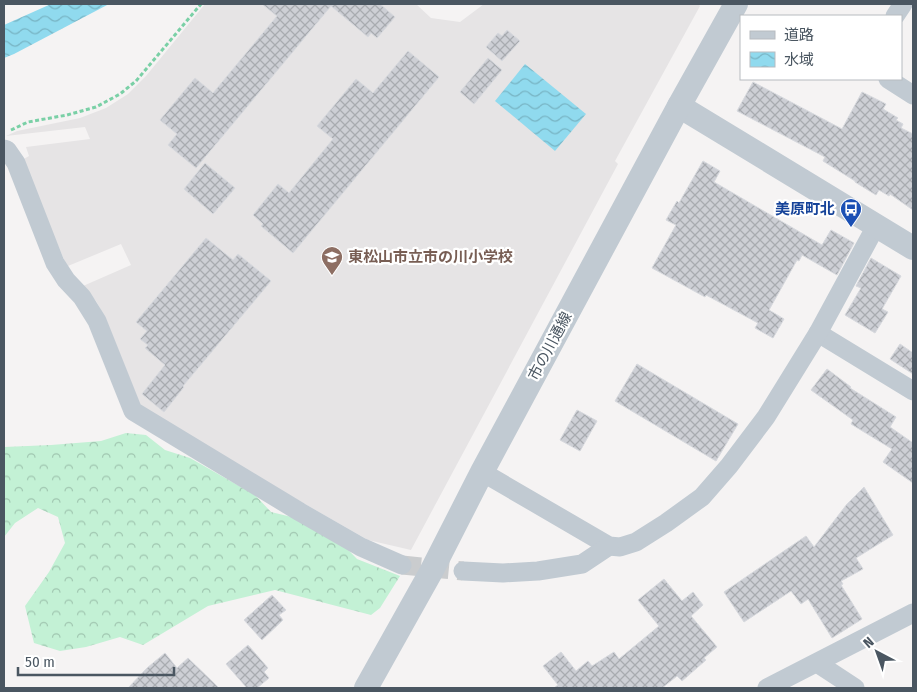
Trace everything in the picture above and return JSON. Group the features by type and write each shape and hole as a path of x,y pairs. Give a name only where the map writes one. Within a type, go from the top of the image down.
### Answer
{"street":[{"name":"市の川通線","path":"366,688 679,106 736,4"},
{"path":"897,15 903,4"},
{"path":"890,80 913,95"},
{"path":"679,106 913,248"},
{"path":"5,140 7,150 16,163 55,263 66,280 82,297 98,322 134,411 307,516 361,547 402,565"},
{"path":"482,472 608,546 620,547 636,542 702,497 729,466 766,417 818,333 876,226"},
{"path":"818,333 913,391"},
{"path":"463,571 538,571 582,564 608,546"},
{"path":"767,688 913,613"},
{"path":"817,663 855,688"}],"path":[{"path":"5,140 28,122 67,115 96,107 120,94 136,81 201,4"}],"shaded area":[{"name":"東松山市立市の川小学校","path":"205,4 416,4 431,18 460,22 484,4 698,4 700,6 615,161 618,164 411,550 368,540 144,412 135,402 100,308 83,286 131,265 121,244 68,266 22,160 29,156 26,147 90,139 85,127 6,136 17,131 80,118 106,108 128,94 146,76"}],"green space":[{"path":"126,433 146,435 165,450 190,458 255,495 271,512 300,519 331,532 357,559 400,576 380,608 371,615 275,590 208,606 143,645 120,637 86,647 60,651 34,643 25,606 49,572 65,543 58,517 38,508 15,523 4,537 4,447 101,441"}],"water":[{"path":"51,4 109,4 4,58 4,25"},
{"path":"525,64 586,114 555,151 495,101"}],"building":[{"path":"262,4 380,4 395,17 377,38 371,33 368,37 331,6 196,168 168,145 177,134 160,120 195,78 213,93 277,16"},
{"path":"507,30 520,41 502,61 486,47 498,33 502,36"},
{"path":"408,51 439,77 293,253 261,226 263,224 253,215 278,184 289,193 333,139 317,126 356,79 373,93"},
{"path":"488,58 502,70 474,104 460,92"},
{"path":"753,82 842,129 862,92 886,104 883,109 898,118 896,120 903,124 901,128 913,134 913,210 890,194 889,196 879,190 876,195 823,161 825,157 737,111"},
{"path":"703,161 720,171 714,182 822,245 831,230 854,243 837,275 802,255 799,261 797,260 769,310 784,319 773,338 755,328 758,323 652,268 676,225 666,220 677,201 679,203"},
{"path":"205,163 235,188 213,214 184,189"},
{"path":"206,238 233,260 238,254 271,281 183,386 164,412 142,394 165,365 145,348 148,345 140,339 147,331 136,322"},
{"path":"871,258 901,276 882,309 888,312 875,333 845,315 861,288 856,286"},
{"path":"900,344 913,353 913,374 890,359"},
{"path":"637,364 738,424 716,461 615,401"},
{"path":"827,369 850,388 896,417 890,427 913,443 913,483 883,462 892,449 851,424 853,420 811,390"},
{"path":"577,410 597,421 580,451 560,440"},
{"path":"864,487 893,535 856,558 863,569 841,581 843,584 841,585 862,619 832,638 808,599 801,604 791,591 744,622 724,592 806,536 814,547 847,504"},
{"path":"664,579 682,601 693,592 703,605 691,616 717,647 704,658 706,660 682,681 677,676 662,688 554,688 558,685 543,666 561,652 576,671 588,661 592,666 614,652 619,659 659,626 638,600"},
{"path":"272,595 286,610 279,615 283,620 262,640 244,620"},
{"path":"248,645 268,668 264,672 269,678 257,688 247,688 226,664"},
{"path":"165,653 177,668 188,658 219,688 128,688"}],"tunnel":[{"path":"402,565 463,571"}],"place":[{"name":"美原町北","path":"851,228"},
{"name":"東松山市立市の川小学校","path":"332,276"}]}
